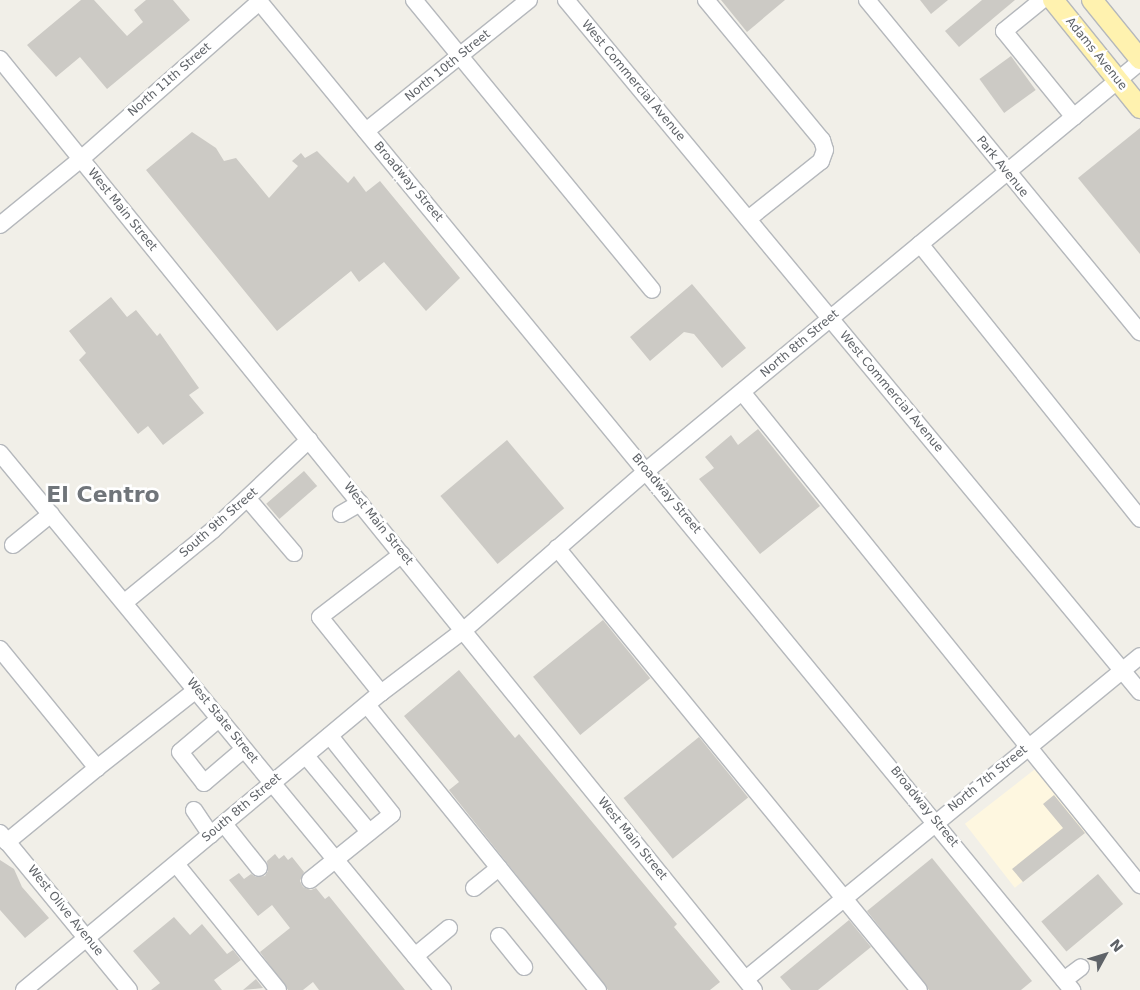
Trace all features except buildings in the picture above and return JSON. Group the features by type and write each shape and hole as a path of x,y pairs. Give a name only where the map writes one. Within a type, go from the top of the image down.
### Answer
{"main road":[{"name":"Adams Avenue","path":"1053,0 1140,108"},
{"path":"1092,0 1140,60"}],"street":[{"path":"414,0 458,57 652,290"},
{"name":"North 10th Street","path":"366,132 530,0"},
{"name":"West Commercial Avenue","path":"566,0 1140,692"},
{"path":"706,0 822,140 825,150 821,161 748,219"},
{"name":"Park Avenue","path":"867,0 1007,173 1140,332"},
{"path":"1042,0 1004,32 1074,117"},
{"name":"Broadway Street","path":"259,1 936,821 1068,985"},
{"name":"North 11th Street","path":"0,225 81,159 259,1"},
{"name":"West Main Street","path":"0,59 750,984"},
{"name":"North 8th Street","path":"464,630 646,471 1118,81 1140,60"},
{"path":"920,244 1140,519"},
{"path":"742,392 1140,885"},
{"name":"South 9th Street","path":"126,602 248,499 309,440"},
{"name":"West State Street","path":"0,453 126,602 442,990"},
{"path":"248,499 294,553"},
{"path":"341,514 360,502"},
{"path":"13,545 51,514"},
{"path":"557,548 919,990"},
{"path":"381,693 320,617 402,554"},
{"name":"South 8th Street","path":"24,990 381,693 464,630"},
{"path":"0,649 97,768"},
{"name":"North 7th Street","path":"750,984 844,898 1140,656"},
{"path":"3,837 97,768 196,690"},
{"path":"367,705 598,990"},
{"path":"220,718 180,752 204,783 244,748"},
{"path":"310,880 392,814 330,736"},
{"path":"306,756 369,832"},
{"path":"194,810 211,835"},
{"path":"224,824 259,868"},
{"name":"West Olive Avenue","path":"3,837 129,990"},
{"path":"176,864 278,990"},
{"path":"474,888 499,868"},
{"path":"414,956 448,928"},
{"path":"499,936 524,968"},
{"path":"1068,985 1081,967"}],"shaded area":[{"path":"1039,766 1089,830 1015,888 965,824"}],"district":[{"name":"El Centro","path":"103,495"}]}
